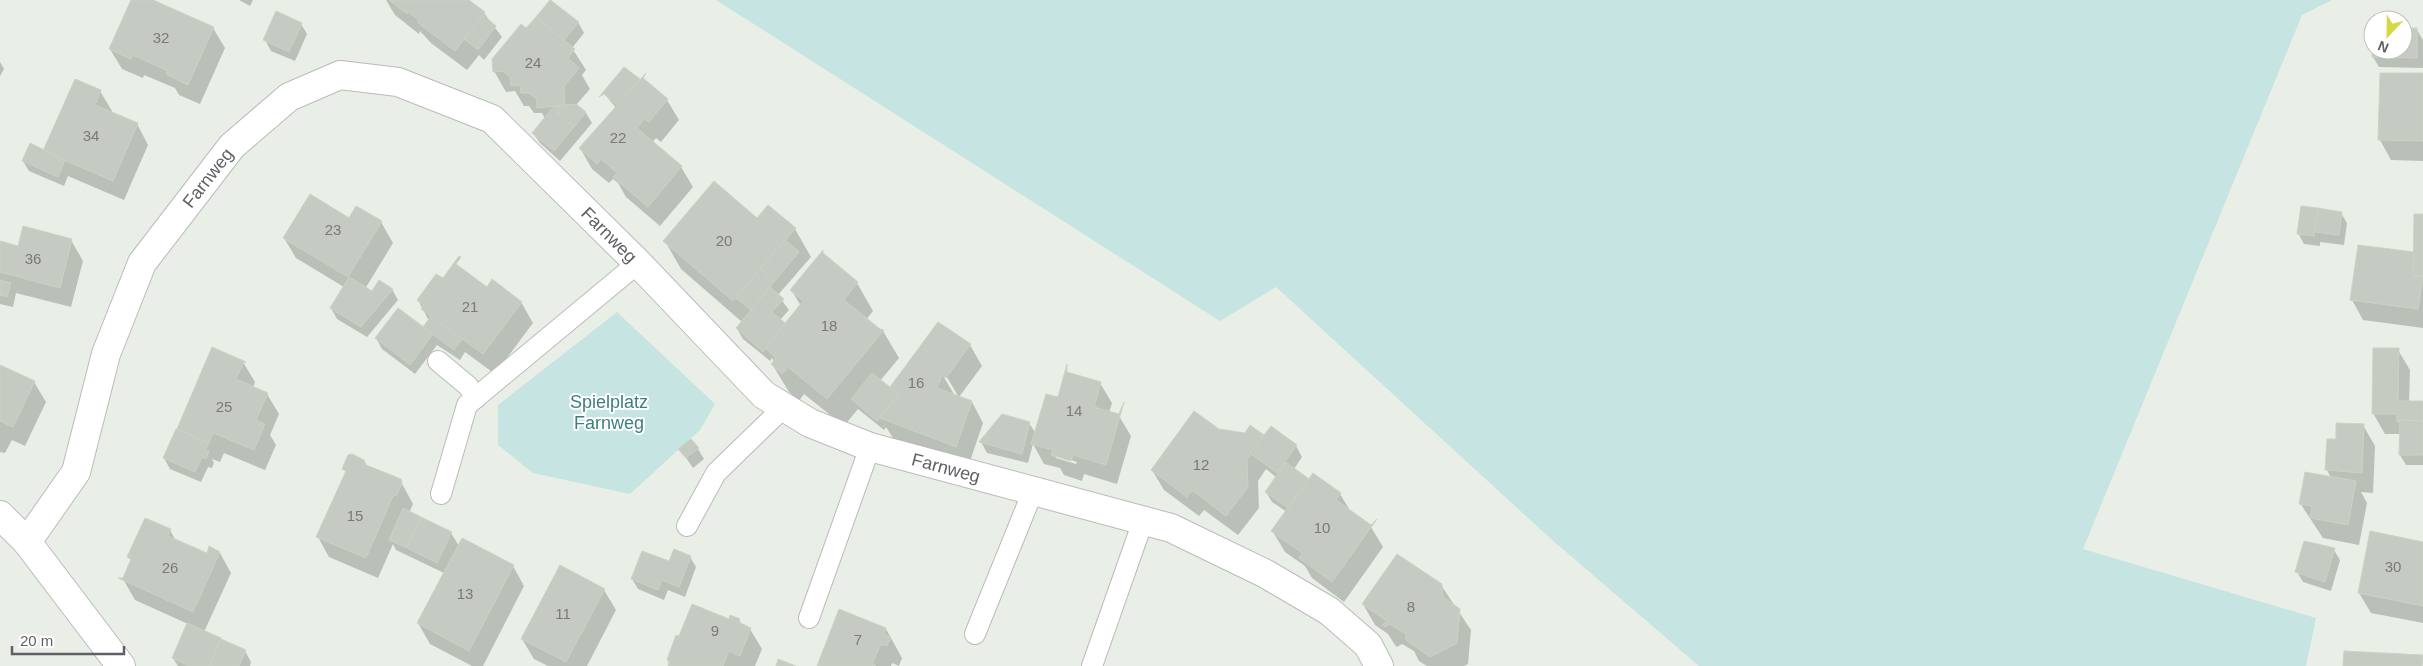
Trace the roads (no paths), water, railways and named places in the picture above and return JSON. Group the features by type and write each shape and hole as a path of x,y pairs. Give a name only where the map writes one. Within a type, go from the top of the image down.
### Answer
{"street":[{"name":"Farnweg","path":"27,542 76,472 106,354 142,263 232,146 289,97 340,75 398,82 492,119 638,263 764,395 810,423 870,447 1171,528 1266,574 1329,610 1368,645 1379,666"},
{"path":"0,515 27,542 122,666"}],"lane":[{"path":"442,494 467,406 638,263"},
{"path":"438,361 468,386 476,398"},
{"path":"687,526 716,473 784,407"},
{"path":"809,618 870,447"},
{"path":"975,634 1033,491"},
{"path":"1092,666 1143,521"}],"park label":[{"name":"Spielplatz Farnweg","path":"609,412"}]}
